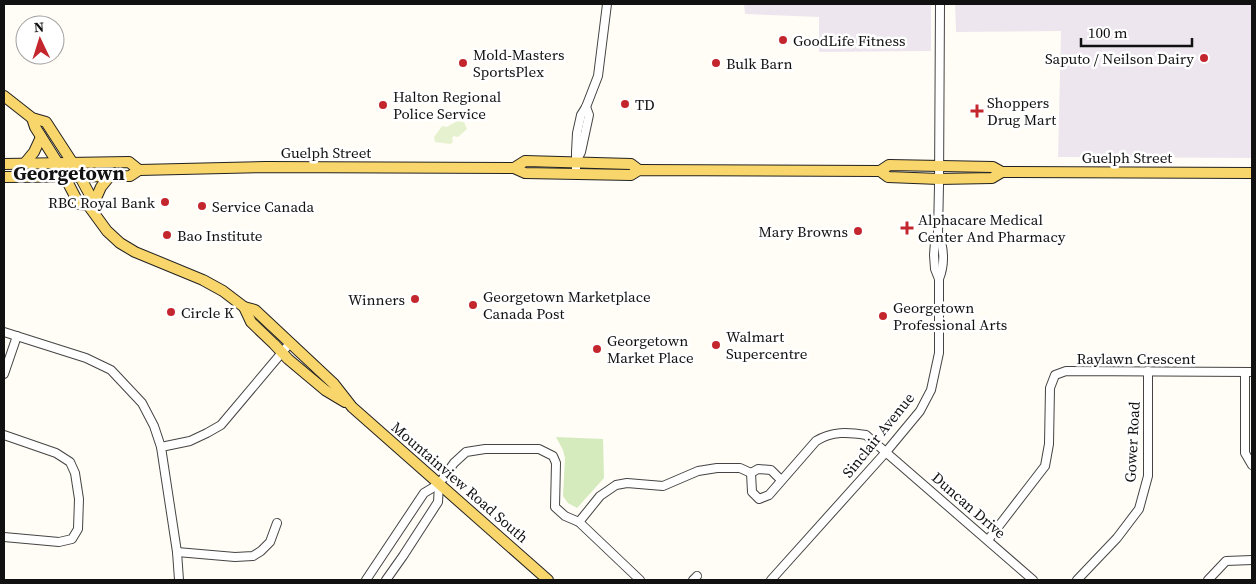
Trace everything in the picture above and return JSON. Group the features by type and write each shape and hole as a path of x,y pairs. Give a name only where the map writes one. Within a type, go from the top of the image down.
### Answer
{"main road":[{"name":"Mountainview Road South","path":"4,96 32,118 46,122 80,176 91,198 89,208"},
{"path":"32,118 35,127 65,177"},
{"path":"25,163 34,152 41,137"},
{"name":"Guelph Street","path":"514,168 525,161 631,164 639,170"},
{"name":"Guelph Street","path":"4,164 129,162 139,170"},
{"name":"Guelph Street","path":"4,177 130,176 139,170 266,167 514,168 525,173 631,175 639,170 880,171 889,165 993,167 1002,172 1252,173"},
{"name":"Guelph Street","path":"880,171 888,177 939,178 992,178 1002,172"},
{"path":"89,208 110,176"},
{"name":"Mountainview Road South","path":"65,177 79,204 89,208 107,231 120,243 135,252 202,280 223,291 244,307 255,310 334,384 352,406 548,580"},
{"name":"Mountainview Road South","path":"244,307 251,322 288,359 325,390 352,406"}],"street":[{"path":"576,174 577,133 581,115 598,76 607,4"},
{"name":"Sinclair Avenue","path":"939,279 935,269 934,255 938,233 940,4"},
{"name":"Sinclair Avenue","path":"771,580 886,452 920,411 931,390 939,353 939,279 943,269 942,242 938,233"},
{"path":"934,255 942,249"},
{"path":"4,332 86,358 111,370 142,403 154,426 161,447 179,580"},
{"path":"4,374 17,336"},
{"path":"161,447 190,440 208,433 222,424 290,342"},
{"name":"Raylawn Crescent","path":"988,540 1045,466 1049,444 1050,388 1055,375 1066,371 1249,372"},
{"name":"Gower Road","path":"1077,580 1117,538 1139,509 1148,476 1148,371"},
{"path":"1249,372 1246,453 1252,465"},
{"name":"Duncan Drive","path":"781,480 816,441 826,435 849,433 866,435 1033,580"},
{"path":"4,435 56,453 70,462 75,473 79,499 78,529 72,539 59,542 4,536"},
{"path":"366,580 424,492 439,484 454,463 466,452 485,449 539,449 552,456 556,463 555,507 565,516 579,522 640,580"},
{"path":"579,522 600,496 616,485 627,483 663,486 698,471 717,468 740,468 751,473"},
{"path":"758,469 770,470 781,480 769,495 759,499 752,492 751,473 758,469"},
{"path":"386,580 438,502 439,484"},
{"path":"176,552 253,556 270,542 278,523"},
{"path":"389,547 402,556"},
{"path":"1208,580 1226,561 1252,560"}],"shaded area":[{"path":"744,4 931,4 931,51 819,52 819,17 745,14"},
{"path":"955,4 1252,4 1252,158 1058,157 1061,31 956,32"}],"green space":[{"path":"457,121 464,122 467,129 458,137 454,136 452,138 453,142 450,144 435,142 434,137 442,126 447,127"},
{"path":"556,437 603,439 604,478 577,508 568,503 563,496 565,458"}],"place":[{"name":"GoodLife Fitness","path":"783,40"},
{"name":"Saputo / Neilson Dairy","path":"1204,58"},
{"name":"Mold-Masters SportsPlex","path":"463,63"},
{"name":"Bulk Barn","path":"716,63"},
{"name":"TD","path":"625,104"},
{"name":"Halton Regional Police Service","path":"383,105"},
{"name":"Shoppers Drug Mart","path":"977,111"},
{"name":"RBC Royal Bank","path":"165,202"},
{"name":"Service Canada","path":"202,206"},
{"name":"Alphacare Medical Center And Pharmacy","path":"907,228"},
{"name":"Mary Browns","path":"858,231"},
{"name":"Bao Institute","path":"167,235"},
{"name":"Winners","path":"415,299"},
{"name":"Georgetown Marketplace Canada Post","path":"473,305"},
{"name":"Circle K","path":"171,312"},
{"name":"Georgetown Professional Arts","path":"883,316"},
{"name":"Walmart Supercentre","path":"716,345"},
{"name":"Georgetown Market Place","path":"597,349"}],"district":[{"name":"Georgetown","path":"69,173"}]}
